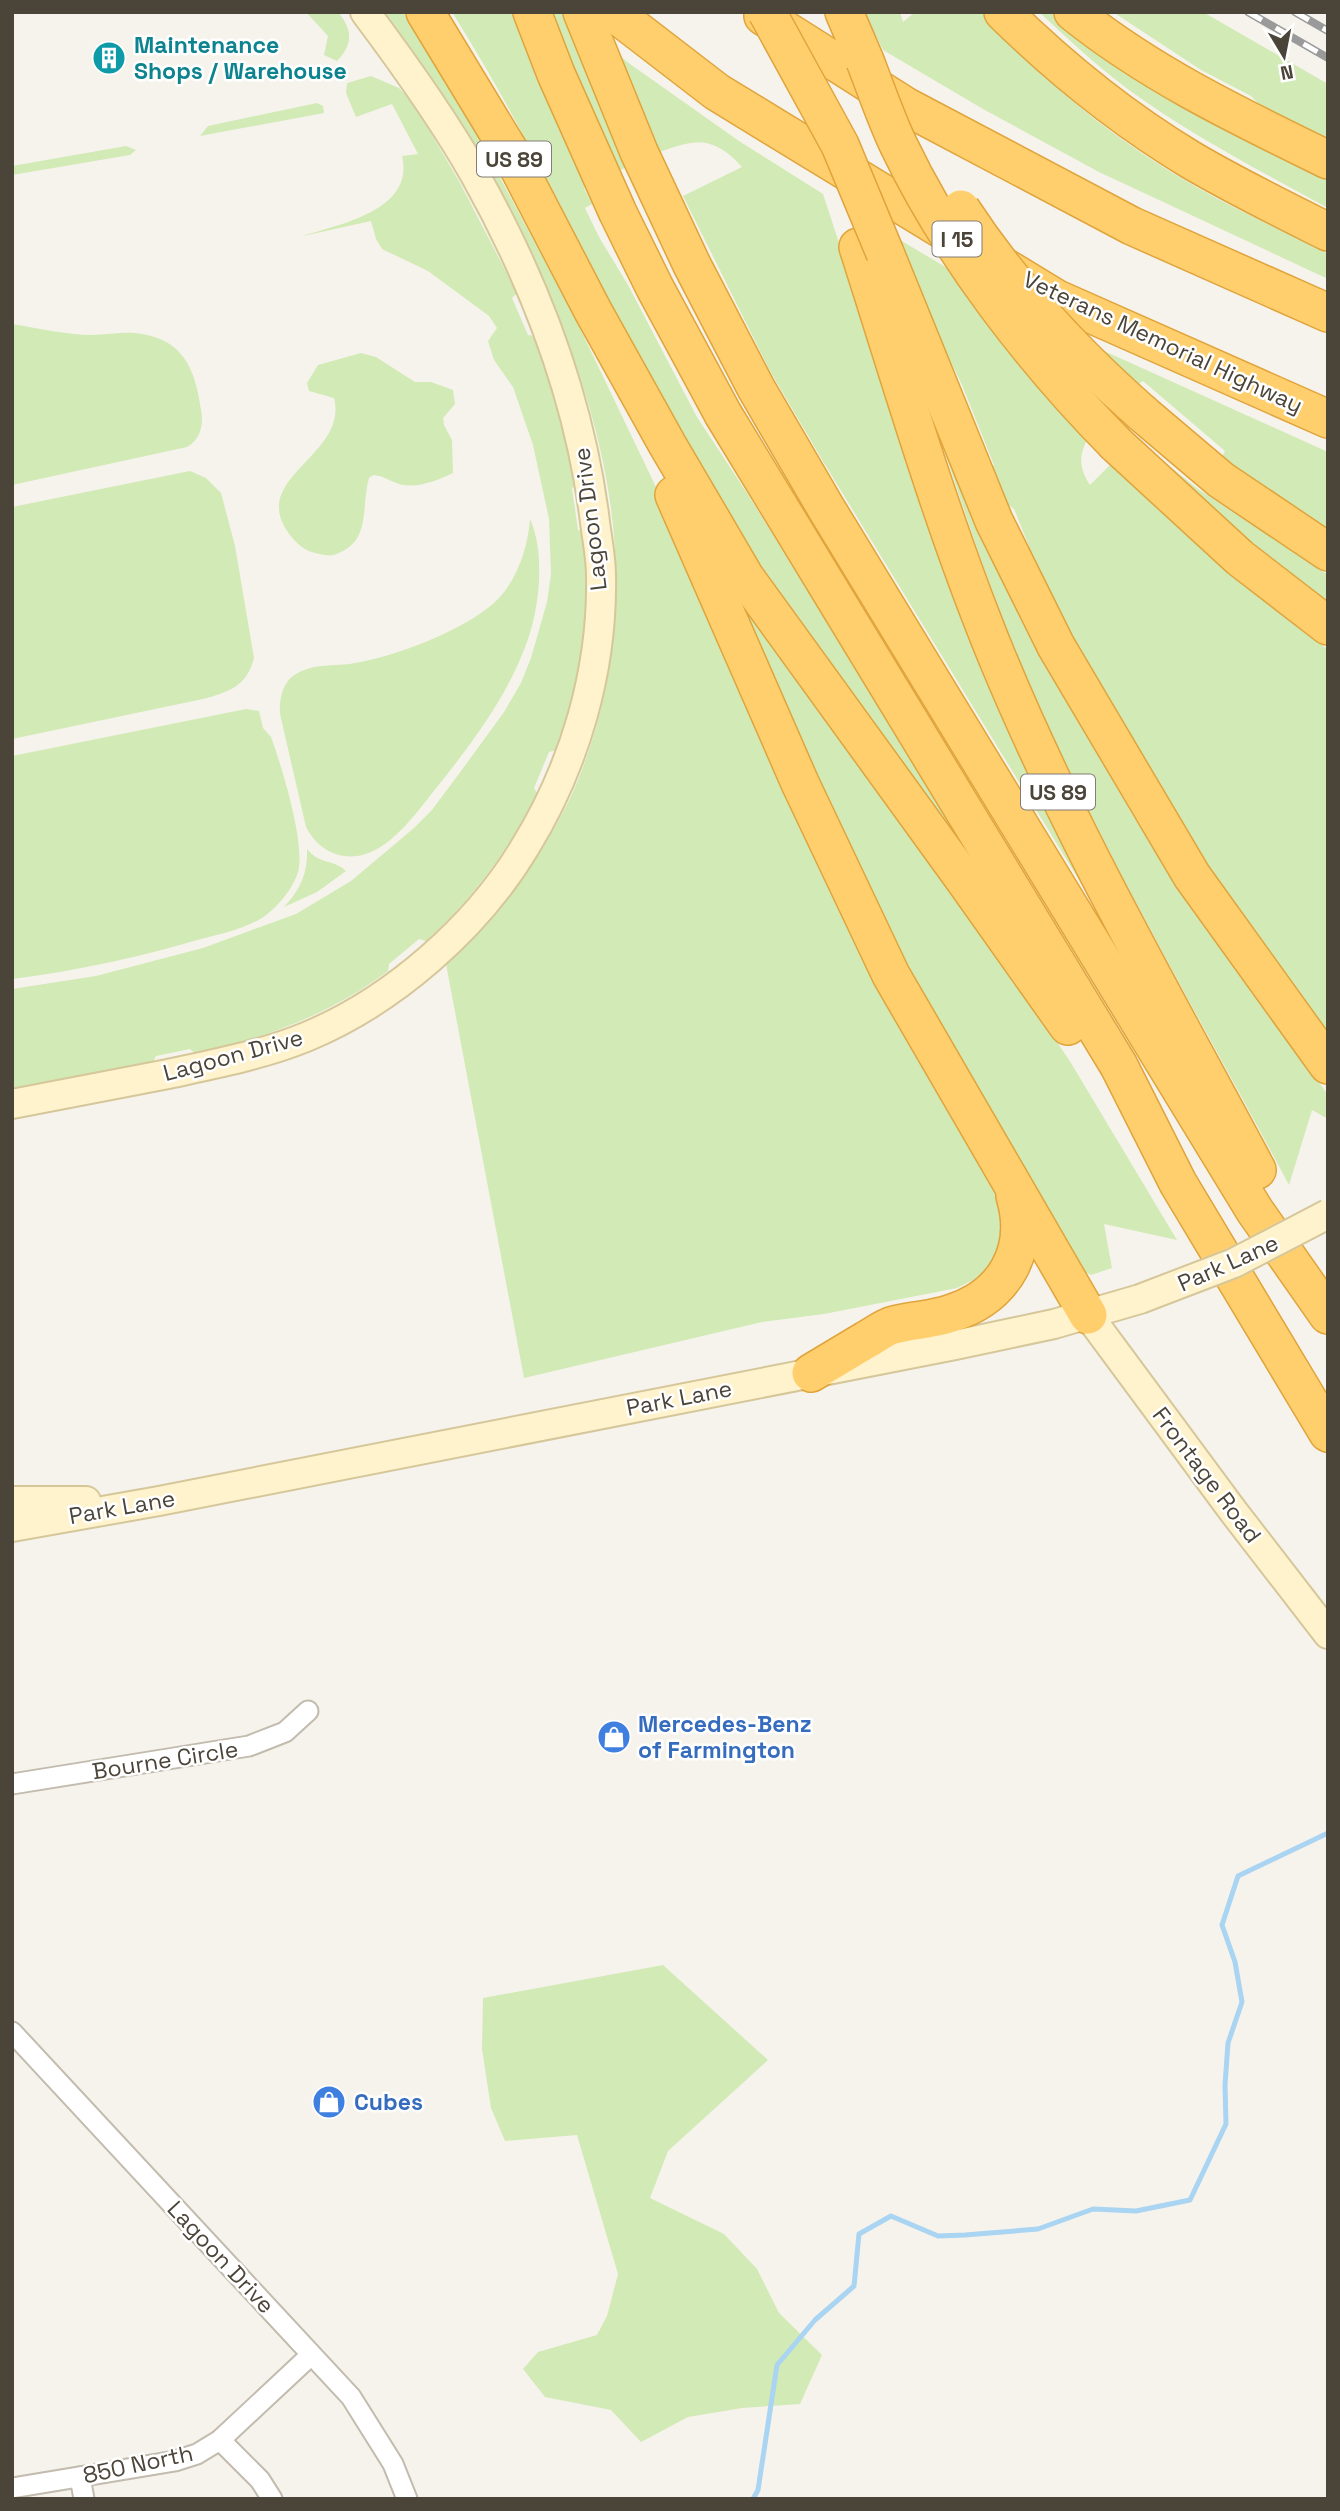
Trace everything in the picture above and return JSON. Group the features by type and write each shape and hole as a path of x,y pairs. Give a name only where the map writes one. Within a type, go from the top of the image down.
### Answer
{"highway":[{"name":"US 89","path":"425,12 513,157 593,311 745,577 966,881 1178,1183 1328,1433"},
{"path":"532,12 561,87 618,213 655,288 729,424 1119,1066 1178,1183"},
{"path":"582,12 620,108 723,327 826,508 1255,1211 1326,1313"},
{"name":"Veterans Memorial Highway","path":"613,12 717,92 1057,299 1328,419"},
{"path":"757,12 905,106 1132,226 1328,313"},
{"path":"844,12 898,146 939,219 978,277 1051,373 1116,444 1240,558 1328,626"},
{"path":"1003,12 1077,80 1161,141 1219,176 1328,232"},
{"path":"1073,12 1121,47 1181,84 1236,115 1328,160"},
{"path":"775,27 840,145 872,250 993,521 1056,646 1192,876 1327,1064"},
{"path":"865,61 969,222 1012,277 1080,354 1142,413 1221,480 1328,552"},
{"name":"US 89","path":"872,250 948,528 1014,698 1071,818 1274,1202 1326,1313"},
{"path":"593,311 800,783 891,975 1088,1315"},
{"path":"811,1373 892,1325 933,1318 967,1307 981,1300 1001,1282 1014,1258 1020,1228 1015,1198 1005,1172"}],"main road":[{"name":"Lagoon Drive","path":"12,1104 218,1064 308,1036 373,1002 443,948 506,880 544,818 574,746 590,690 598,632 601,573 590,481 572,404 557,355 517,258 474,173 418,86 365,12"},
{"name":"Park Lane","path":"12,1527 159,1501 1006,1335 1140,1299 1234,1263 1328,1214"},
{"name":"Frontage Road","path":"1088,1315 1328,1634"},
{"path":"12,1501 159,1501"}],"street":[{"name":"Bourne Circle","path":"12,1784 249,1746 285,1732 308,1711"},
{"name":"Lagoon Drive","path":"12,2032 351,2397 393,2464 407,2499"},
{"name":"850 North","path":"12,2488 175,2461 197,2454 220,2440 312,2355"},
{"path":"220,2440 260,2480 272,2499"},
{"path":"80,2477 84,2499"}],"green space":[{"path":"306,12 338,12 343,19 349,37 346,49 337,61 324,55 328,36"},
{"path":"384,12 403,12 456,95 574,316 1002,1209 1001,1249 987,1273 957,1288 824,1314 762,1322 524,1378 446,964 504,904 548,839 578,780 602,703 614,626 615,551 606,476 588,402 562,329 531,257 494,187 428,76"},
{"path":"452,12 563,12 630,64 739,141 823,194 943,560 1014,736 1090,898 770,371 683,196 742,167 726,152 711,144 679,146 645,158 584,188 592,204 585,208 697,417 747,493 974,860 973,865 824,657 825,654 728,515 656,391 524,136"},
{"path":"864,12 900,12 903,22 915,12 981,12 1062,92 1153,161 1218,199 1328,254 1328,279 1099,172 983,109 883,50"},
{"path":"1039,12 1052,12 1078,33 1328,175 1328,208 1226,152 1129,90"},
{"path":"1113,12 1203,12 1328,84 1328,139 1263,108 1251,96 1201,70"},
{"path":"371,76 399,88 414,104 460,183 517,293 512,298 528,335 535,336 564,421 577,485 572,488 578,530 584,532 587,588 584,643 579,670 557,750 549,752 534,788 537,793 489,872 459,908 426,941 419,939 389,964 388,971 366,987 296,1023 248,1040 196,1054 190,1049 156,1056 153,1062 12,1089 12,989 96,976 203,948 296,914 351,881 432,810 504,712 521,683 531,658 547,602 551,574 549,519 533,445 513,387 494,360 488,341 497,328 489,316 428,271 382,249 371,221 303,236 372,212 397,190 403,174 402,156 418,154 392,104 356,117 346,93 347,83"},
{"path":"317,103 323,106 324,113 200,136 208,126"},
{"path":"126,146 136,150 130,155 12,175 12,166"},
{"path":"895,237 959,275 1089,436 1081,461 1090,485 1114,461 1195,540 1328,650 1328,1036 1210,871 1130,747 1029,563 1029,546 1014,509 999,498 987,469 994,465 962,385 923,304"},
{"path":"12,324 82,335 135,333 165,341 184,358 195,381 202,416 198,436 187,447 12,485"},
{"path":"1102,350 1328,452 1328,532 1262,488 1222,457 1225,451 1143,381 1137,385"},
{"path":"361,353 376,357 415,382 431,382 453,390 455,404 443,418 452,440 453,473 432,482 408,486 373,475 369,478 361,530 357,538 337,554 319,554 305,549 290,535 280,515 280,498 289,482 327,436 335,418 334,398 309,391 307,383 318,365"},
{"path":"919,370 1055,678 1095,749 1133,816 1176,881 1328,1095 1328,1119 1312,1110 1289,1185 1129,890 1041,710 990,584"},
{"path":"1164,462 1198,489 1328,575 1328,607 1299,586 1162,464"},
{"path":"190,471 206,478 221,493 235,546 254,658 247,675 229,690 203,699 12,739 12,507"},
{"path":"530,519 538,547 538,594 528,639 499,700 447,775 401,831 366,854 346,856 327,850 306,827 280,714 286,683 293,676 308,669 372,660 410,648 449,632 483,612 510,584 524,552"},
{"path":"735,585 1022,990 1071,1063 1177,1240 1104,1224 1112,1268 1091,1275 1082,1271 958,1061 874,899 755,646"},
{"path":"246,709 259,711 263,728 271,737 286,784 299,843 298,872 288,892 278,904 255,922 224,933 108,963 12,979 12,756"},
{"path":"307,849 317,858 346,871 317,892 284,907 302,881"},
{"path":"663,1965 768,2060 668,2151 650,2198 724,2234 757,2269 779,2313 822,2355 800,2404 742,2408 688,2417 641,2442 611,2410 545,2397 523,2369 538,2352 597,2335 607,2316 618,2274 577,2135 505,2141 491,2108 482,2049 483,1998"}],"waterway":[{"path":"753,2499 758,2490 777,2365 815,2320 854,2286 859,2234 891,2216 938,2236 965,2235 1038,2229 1093,2209 1136,2211 1190,2200 1226,2124 1228,2043 1242,2002 1235,1962 1222,1925 1238,1876 1328,1833"}],"railway":[{"path":"1248,12 1328,58"},
{"path":"1295,12 1328,31"}],"place":[{"name":"Maintenance Shops / Warehouse","path":"109,58"},
{"name":"Mercedes-Benz of Farmington","path":"614,1737"},
{"name":"Cubes","path":"329,2102"}]}
